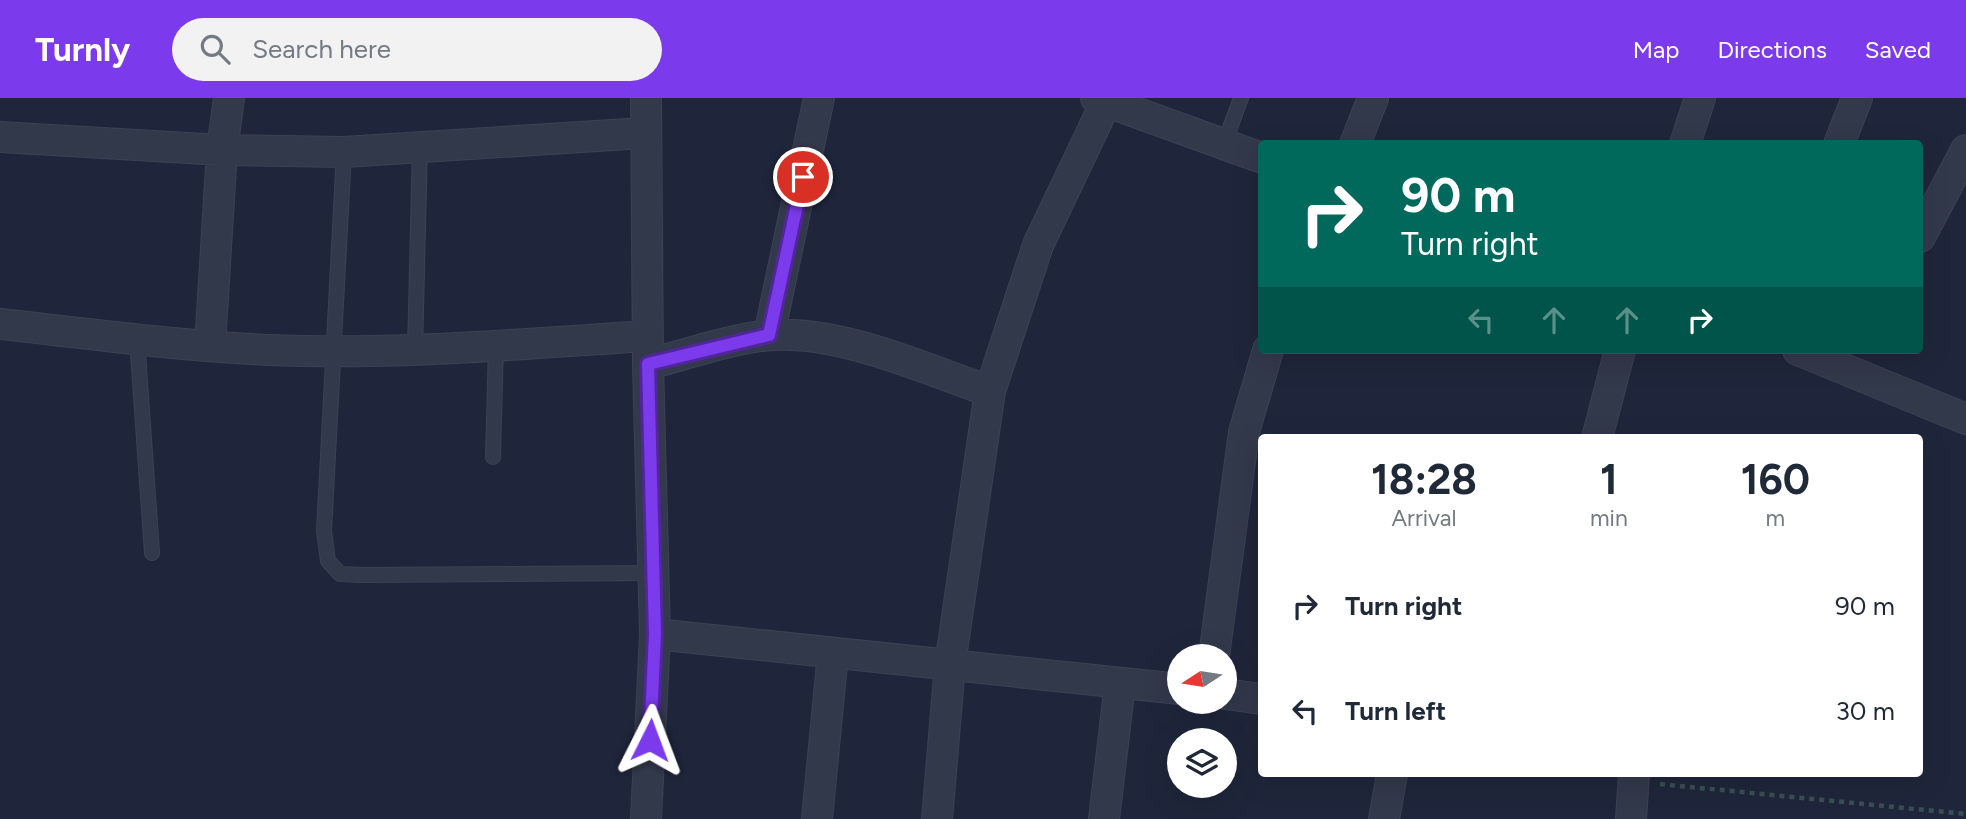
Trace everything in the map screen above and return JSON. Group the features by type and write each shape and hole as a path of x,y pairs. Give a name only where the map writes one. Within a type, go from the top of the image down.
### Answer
{"street":[{"path":"210,346 222,150 229,98"},
{"path":"646,98 644,133 655,634 646,819"},
{"path":"769,335 819,98"},
{"path":"1357,140 1373,98"},
{"path":"1686,140 1700,98"},
{"path":"1841,140 1857,98"},
{"path":"937,819 950,666 990,391 1038,245 1103,99 1258,157"},
{"path":"0,137 222,150 344,152 421,145 644,133"},
{"path":"1923,231 1966,150"},
{"path":"0,324 210,346 334,352 496,346 648,350 769,335 815,337 866,350 990,391"},
{"path":"1216,644 1244,432 1267,354"},
{"path":"1598,434 1619,354"},
{"path":"1818,354 1849,360 1966,419"},
{"path":"655,634 1167,688"},
{"path":"817,819 833,653"},
{"path":"1104,819 1120,684"},
{"path":"1237,696 1258,698"},
{"path":"1384,819 1391,777"},
{"path":"1631,819 1635,778"}],"lane":[{"path":"1224,144 1241,98"},
{"path":"415,351 421,145"},
{"path":"344,152 324,531 328,561 340,574 653,573"},
{"path":"137,339 152,553"},
{"path":"493,457 496,346"}],"path":[{"path":"1635,778 1966,814"}],"route":[{"path":"650,740 655,634 648,364 769,335 803,177"}]}
